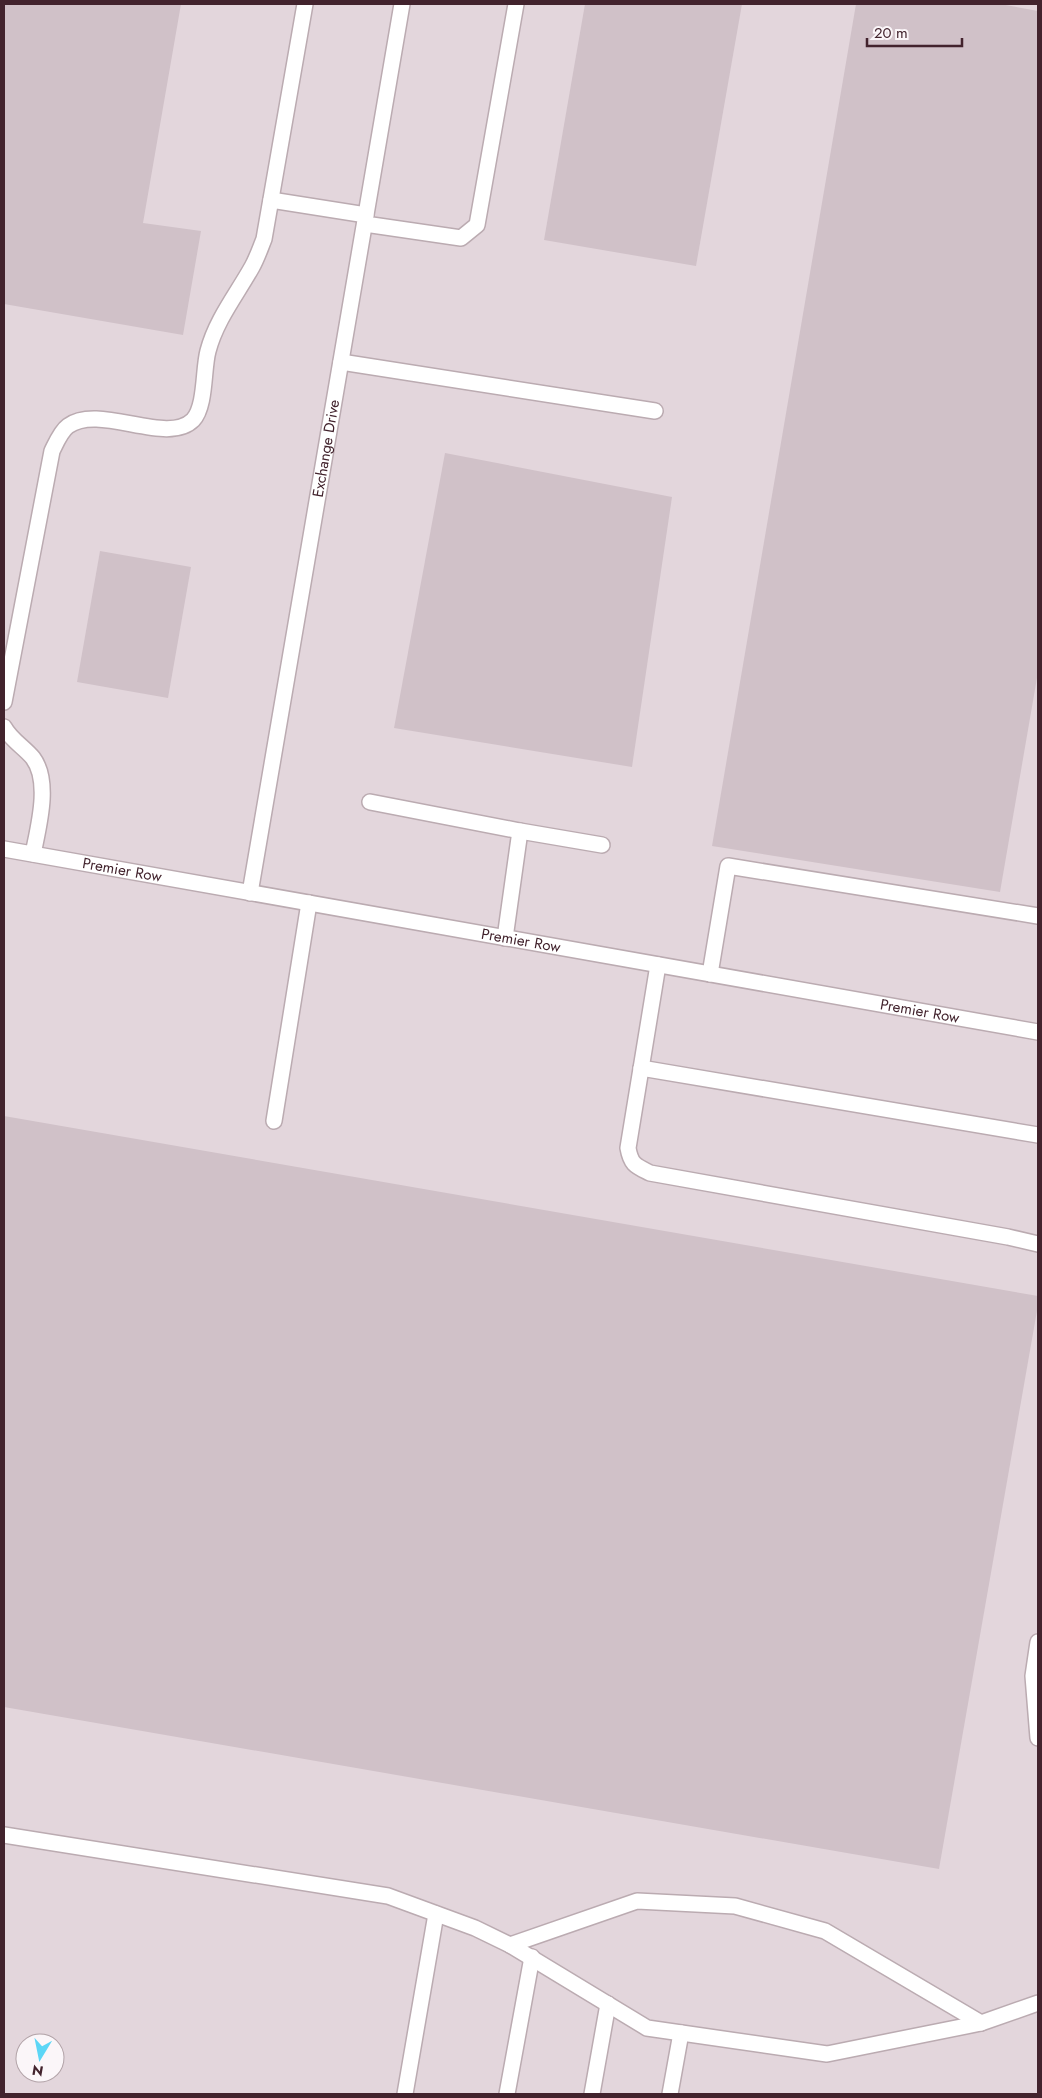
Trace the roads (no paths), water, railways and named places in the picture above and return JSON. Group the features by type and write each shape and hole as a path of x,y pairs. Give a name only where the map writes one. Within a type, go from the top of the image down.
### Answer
{"street":[{"path":"4,702 52,451 67,426 77,421 91,418 169,429 185,426 193,420 199,411 208,350 222,318 252,266 264,239 305,4"},
{"name":"Exchange Drive","path":"250,893 402,4"},
{"path":"271,200 461,238 477,225 516,4"},
{"path":"341,362 656,410"},
{"path":"4,727 33,759 40,773 41,797 33,854"},
{"path":"370,802 602,845"},
{"path":"505,938 520,831"},
{"name":"Premier Row","path":"4,849 1038,1032"},
{"path":"710,974 728,866 1038,916"},
{"path":"274,1121 309,903"},
{"path":"658,965 628,1148 630,1160 636,1166 650,1173 1038,1244"},
{"path":"641,1068 1038,1135"},
{"path":"1038,1642 1033,1676 1038,1738"},
{"path":"4,1835 388,1896 475,1928 510,1944 648,2028 827,2054 981,2023 1038,2003"},
{"path":"510,1944 638,1901 735,1906 825,1931 981,2023"},
{"path":"405,2094 436,1914"},
{"path":"507,2094 532,1958"},
{"path":"592,2094 608,2004"},
{"path":"670,2094 681,2033"}]}
